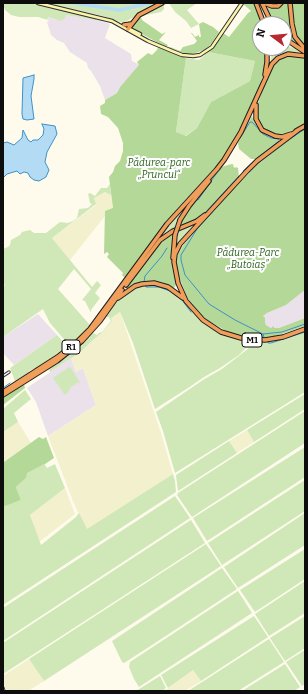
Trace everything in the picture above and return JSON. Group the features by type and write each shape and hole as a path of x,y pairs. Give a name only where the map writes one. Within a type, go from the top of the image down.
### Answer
{"highway":[{"path":"124,25 130,27 138,16 162,3"},
{"path":"256,3 261,16"},
{"path":"263,3 278,6 281,3"},
{"path":"263,3 269,16"},
{"path":"290,3 295,37 305,49"},
{"path":"292,43 305,52"},
{"path":"305,56 288,54 278,58 270,67 258,96 255,114 256,121 262,130 271,135 280,137 286,136 305,126"},
{"path":"263,82 267,56"},
{"name":"M1","path":"258,96 236,141 180,220 173,247 178,283 186,301 199,316 211,326 226,334 252,340 271,339 305,329"},
{"path":"174,262 175,254 180,244 213,208 258,161 298,130"},
{"name":"R1","path":"3,395 72,350 92,331 167,224 218,168"},
{"name":"R1","path":"3,392 54,359 77,342 93,325 153,248 165,236 176,229 197,221 213,208"},
{"path":"115,300 135,286 154,283 168,287 186,301"}],"street":[{"path":"38,3 113,20 124,25"},
{"path":"96,16 130,27 156,44 188,56 200,55 212,47 242,3"},
{"path":"3,376 9,372"}],"shaded area":[{"path":"66,15 98,20 110,24 105,38 131,54 132,61 140,65 120,87 117,93 105,100 100,86 88,68 87,63 70,52 64,43 51,35 47,22 49,20 47,17 58,20"},
{"path":"105,192 111,195 113,209 105,211 105,216 70,260 52,238 96,205 94,198"},
{"path":"305,290 305,318 279,328 271,328 266,325 263,316 286,305"},
{"path":"120,312 161,433 173,474 86,530 48,436 96,405 83,368 76,372 71,358 94,340 100,333 101,334 112,321 111,318"},
{"path":"38,314 57,335 14,365 3,353 3,337"},
{"path":"71,358 76,372 83,368 96,405 48,436 36,402 27,388"},
{"path":"18,422 31,443 4,462 3,432"},
{"path":"247,430 254,442 237,453 229,441"},
{"path":"65,488 75,514 39,542 30,515"},
{"path":"29,659 44,681 28,691 7,691 3,684 3,676"},
{"path":"193,670 201,681 185,691 164,691"}],"green space":[{"path":"30,3 42,5 96,20 66,15 61,21 48,17 48,20 38,17 19,17 11,15 5,10 3,4"},
{"path":"45,3 169,3 164,5 164,9 161,12 132,18 123,23 103,16"},
{"path":"169,3 197,3 187,10 199,24 191,28 186,21 175,12"},
{"name":"Pădurea-parc „Pruncul“","path":"254,3 259,16 252,16 252,56 266,56 264,71 258,92 244,123 223,159 178,208 125,278 122,275 123,273 107,257 109,254 107,252 104,254 105,211 113,208 109,177 115,166 120,161 123,151 123,143 118,128 108,117 101,114 100,106 105,103 105,100 117,93 120,87 139,65 137,62 148,53 152,55 158,47 186,58 176,132 186,136 197,128 211,102 250,81 255,61 208,52 223,33 229,37 251,11 243,4"},
{"path":"267,3 305,3 305,50 292,41 292,16 271,16 268,10"},
{"path":"141,17 142,20 162,34 166,32 159,40 168,45 166,47 127,26 129,21"},
{"path":"203,22 219,32 212,43 205,50 189,55 169,48 170,47 180,51 183,47 194,44 197,41 191,33 195,37 199,35 199,37 201,37 199,24"},
{"path":"292,47 304,53 292,52"},
{"path":"208,52 255,61 250,81 211,102 197,128 185,136 176,132 186,58 199,60"},
{"path":"271,56 278,56 270,63"},
{"path":"293,56 305,58 305,124 285,134 277,135 261,126 258,121 257,105 274,64 283,58"},
{"path":"252,116 261,132 271,138 279,139 279,141 256,159 251,159 239,149 238,143"},
{"name":"Pădurea-Parc „Butoiaș”","path":"305,129 305,290 286,305 263,316 265,318 266,325 271,328 274,326 274,328 279,328 305,318 305,326 276,336 266,337 245,337 228,332 207,320 194,308 187,297 178,274 176,262 177,256 184,244 257,165 290,138"},
{"path":"232,164 235,168 238,168 239,177 203,215 180,226 190,206 221,167"},
{"path":"110,184 111,195 105,192 94,198 96,204 52,238 92,287 97,281 101,285 95,293 100,298 91,310 91,313 85,301 82,300 91,289 74,269 58,289 90,325 74,342 68,344 50,323 43,309 3,337 3,288 5,285 3,282 3,249 8,247 11,240 20,235 22,232 30,230 34,233 46,233 60,222 68,223 73,221 77,218 79,209 88,208 92,204 90,203 88,194 90,193 95,196 101,188 107,188"},
{"path":"198,192 186,208 176,227 168,231 150,249 167,226"},
{"path":"198,222 180,242 175,249 179,229"},
{"path":"175,231 171,250 176,285 174,288 161,282 147,281 126,289 158,245"},
{"path":"144,285 159,286 170,289 178,295 203,323 221,334 238,340 247,342 269,342 305,331 305,392 175,473 156,412 222,369 249,348 247,347 239,355 220,368 155,409 133,343 120,312 111,318 112,321 101,334 79,353 50,372 49,370 53,365 70,354 93,333 97,335 102,332 111,321 109,317 107,317 103,321 116,303 132,290"},
{"path":"57,335 66,345 66,348 15,381 10,368"},
{"path":"69,367 80,383 76,383 77,385 75,384 69,389 70,390 65,395 53,378"},
{"path":"24,384 25,388 3,405 3,398"},
{"path":"25,390 31,399 14,413 18,422 3,432 3,409"},
{"path":"305,394 305,409 254,442 247,430"},
{"path":"305,411 305,443 192,517 177,495 178,493"},
{"path":"39,437 43,439 46,437 54,458 27,473 26,478 16,487 21,500 3,507 3,460 4,462"},
{"path":"229,441 237,453 178,491 176,475"},
{"path":"305,447 305,477 207,541 193,518"},
{"path":"44,463 47,468 55,464 65,488 30,515 41,545 79,513 87,529 173,474 176,492 3,605 3,507 21,500 16,487 26,478 26,473"},
{"path":"305,480 305,511 222,565 208,543"},
{"path":"175,496 190,518 3,641 3,608"},
{"path":"305,513 305,545 238,588 224,567"},
{"path":"191,520 205,543 3,674 3,643"},
{"path":"206,544 221,566 44,681 29,659"},
{"path":"305,549 305,579 255,612 240,590"},
{"path":"222,568 237,589 124,663 122,662 112,641"},
{"path":"305,581 305,613 269,636 255,614"},
{"path":"238,591 252,613 139,687 129,667 130,662"},
{"path":"254,616 268,637 201,681 193,670 168,688 161,675"},
{"path":"305,616 305,648 285,661 270,638"},
{"path":"269,639 284,662 238,691 188,691"},
{"path":"305,650 305,684 302,686 286,662"},
{"path":"285,664 300,687 294,691 242,691"},
{"path":"160,676 166,688 162,691 136,691"}],"water":[{"path":"34,75 31,96 34,119 27,120 23,119 22,114 23,78"},
{"path":"42,124 55,126 57,134 47,152 45,162 49,170 46,177 39,181 34,180 28,173 24,172 20,174 17,171 7,174 3,178 3,143 7,142 14,145 22,138 23,130 28,140 31,142 33,140 38,140 43,135 44,129"}],"waterway":[{"path":"75,3 119,10 151,3"},
{"path":"240,138 250,122 252,122 263,134 271,138 279,139"},
{"path":"264,337 263,334 235,320 209,304 185,275 181,255 197,229 250,170 279,146 305,129"},
{"path":"256,159 279,141"},
{"path":"225,162 234,147"},
{"path":"243,171 252,163"},
{"path":"198,200 221,167"},
{"path":"188,223 203,215 239,176"},
{"path":"144,282 145,276 167,248"},
{"path":"145,285 146,287 159,287 170,291 182,300 191,312"},
{"path":"263,334 282,332 305,324"},
{"path":"268,342 271,343 305,332"},
{"path":"3,388 10,383"}]}
